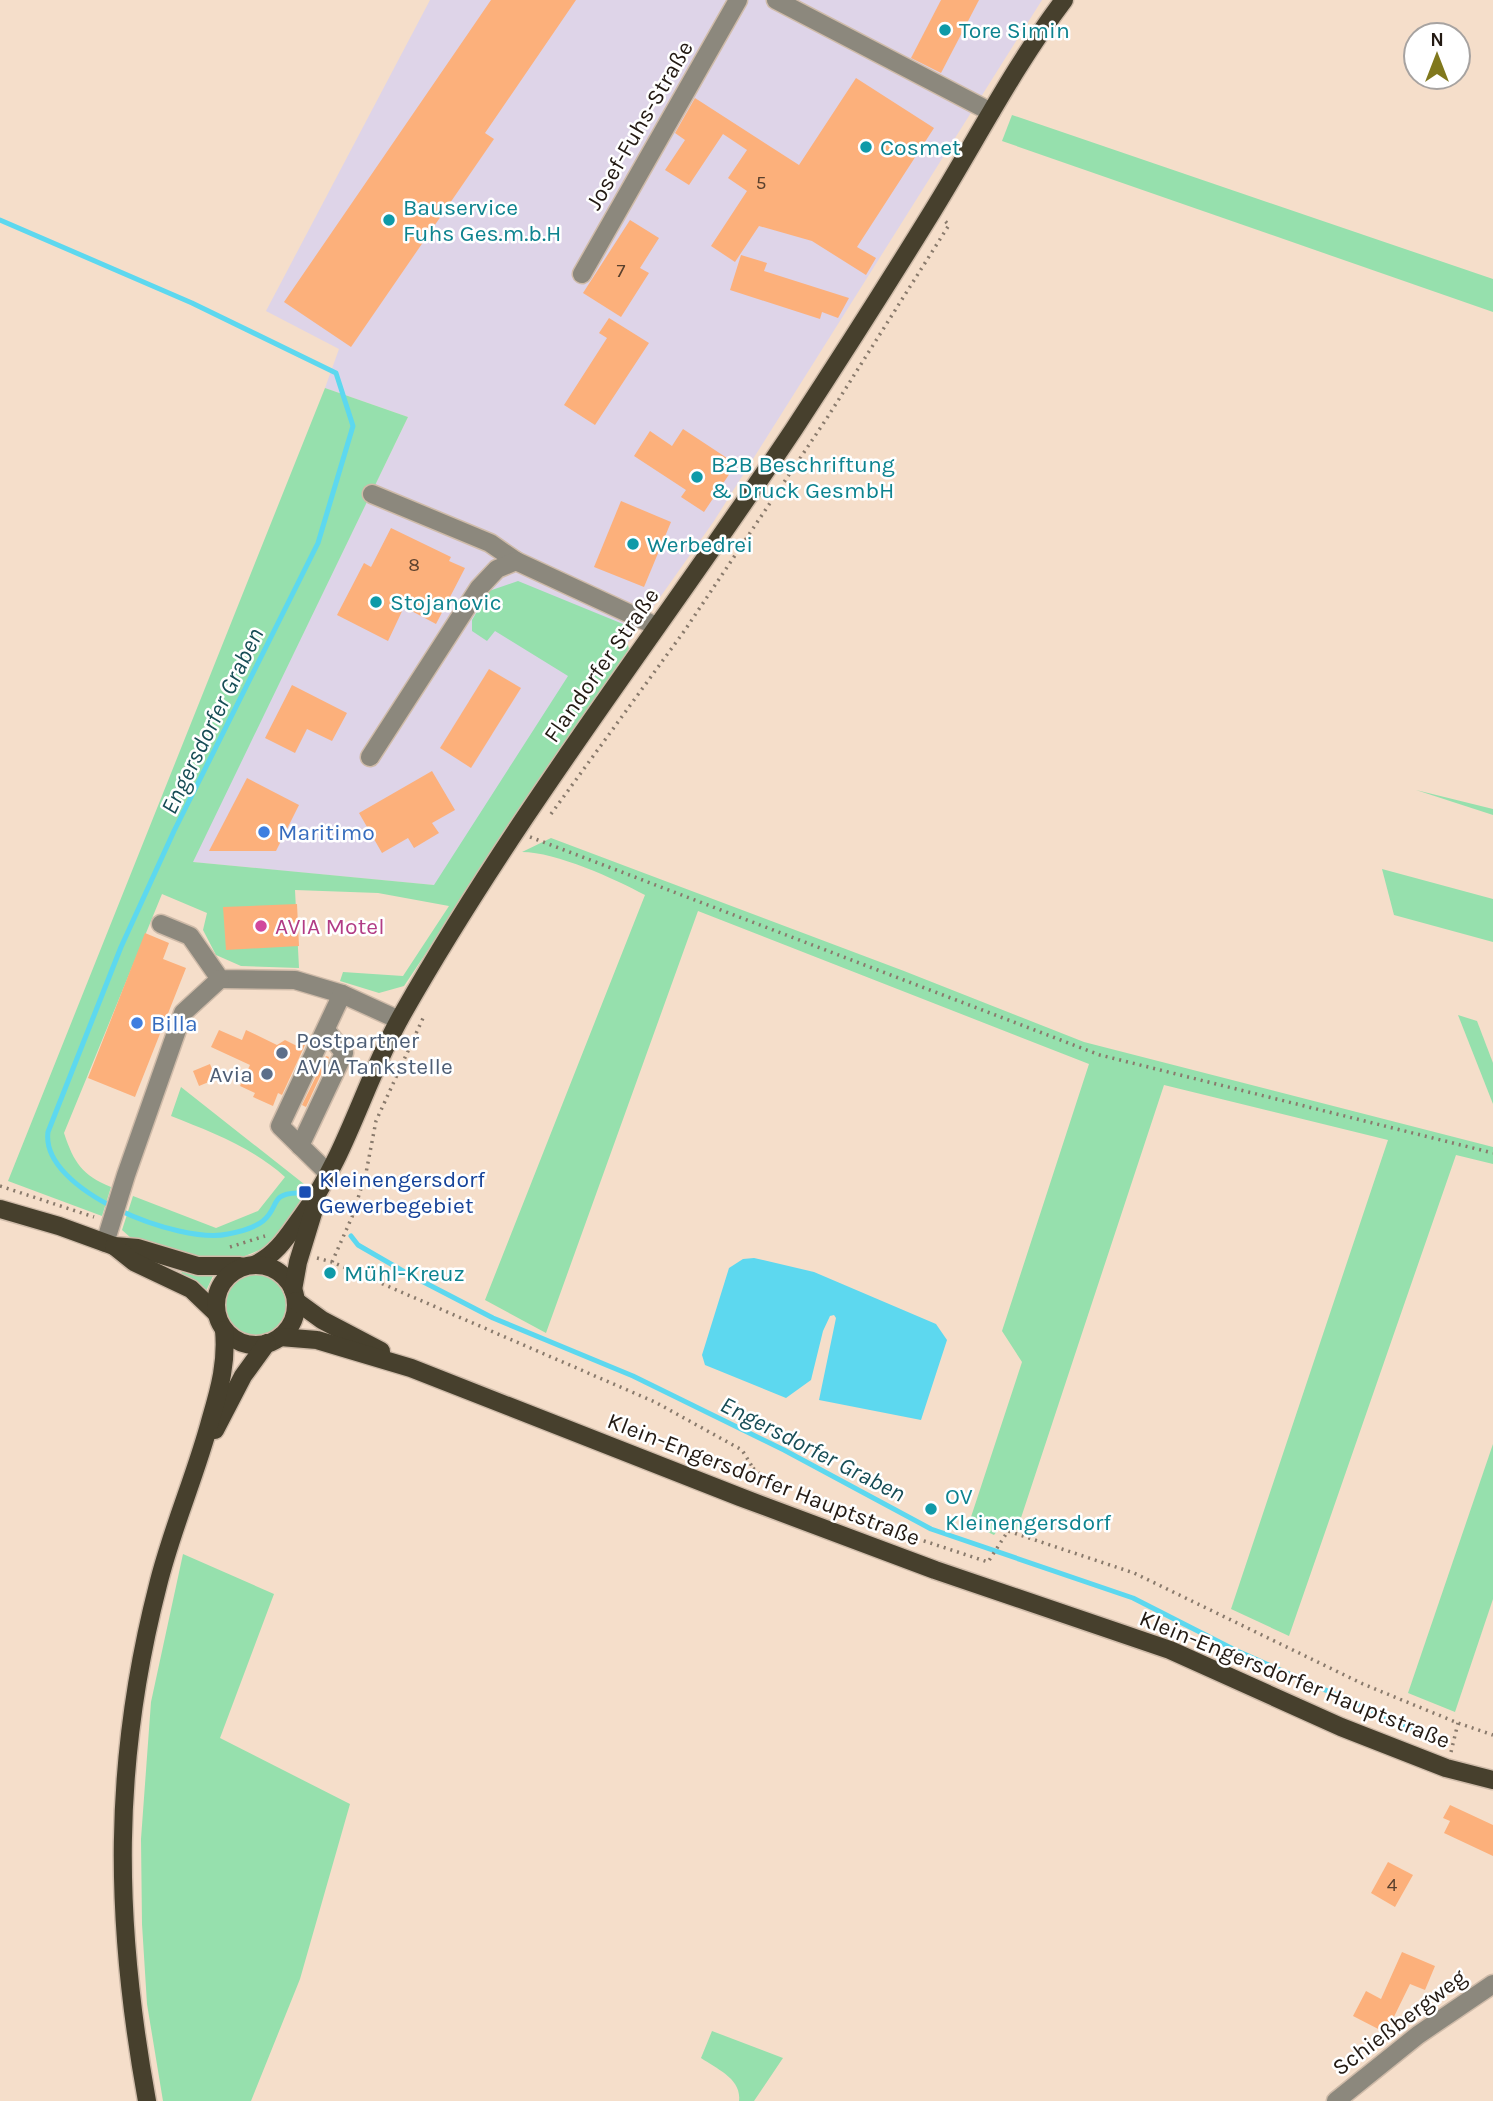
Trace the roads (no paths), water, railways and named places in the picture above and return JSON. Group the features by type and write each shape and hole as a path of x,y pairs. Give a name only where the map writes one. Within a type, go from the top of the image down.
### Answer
{"main road":[{"name":"Flandorfer Straße","path":"295,1295 300,1254 318,1196 399,1020 656,626 720,540 807,408 1064,0"},
{"name":"Flandorfer Straße","path":"250,1265 282,1244 318,1196"},
{"path":"0,1209 110,1244 138,1248 198,1266 250,1265 279,1272 286,1278 295,1295 322,1320 411,1368"},
{"path":"110,1244 134,1262 191,1289 215,1312 224,1330 243,1343 253,1345 273,1340 317,1340 411,1368"},
{"path":"215,1312 216,1295 222,1282 230,1274 250,1265"},
{"path":"147,2101 131,2006 121,1871 125,1779 136,1690 157,1587 176,1521 201,1458 243,1376 294,1318 295,1295"},
{"path":"201,1458 225,1365 224,1330"},
{"name":"Klein-Engersdorfer Hauptstraße","path":"411,1368 935,1570 1170,1650 1341,1727 1446,1768 1493,1780"}],"street":[{"name":"Josef-Fuhs-Straße","path":"582,274 738,0"},
{"path":"776,0 991,112"},
{"path":"372,494 490,543 516,561 656,626"},
{"path":"370,757 479,588 497,569 516,561"},
{"path":"161,924 190,936 220,979"},
{"path":"110,1244 118,1199 183,1013 220,979 295,980 342,995 399,1020"},
{"path":"329,1174 280,1126 342,995"},
{"path":"300,1146 344,1053 326,1030"},
{"name":"Schießbergweg","path":"1336,2101 1418,2035 1493,1984"}],"water":[{"path":"754,1258 814,1272 936,1324 947,1340 921,1420 819,1400 836,1318 834,1315 830,1316 823,1331 811,1380 786,1398 705,1365 702,1355 729,1268 743,1259"}],"waterway":[{"name":"Engersdorfer Graben","path":"0,220 192,303 336,373 353,426 318,543 174,831 121,947 48,1132 52,1154 66,1174 89,1193 117,1209 179,1231 206,1235 228,1234 246,1229 263,1221 282,1196 297,1193"},
{"name":"Engersdorfer Graben","path":"351,1236 358,1245 493,1318 633,1376 784,1450 931,1529 1133,1598 1235,1650 1427,1735"}],"place":[{"name":"Tore Simin","path":"945,30"},
{"name":"Cosmet","path":"866,147"},
{"name":"Bauservice Fuhs Ges.m.b.H","path":"389,220"},
{"name":"B2B Beschriftung & Druck GesmbH","path":"697,477"},
{"name":"Werbedrei","path":"633,544"},
{"name":"Stojanovic","path":"376,602"},
{"name":"Maritimo","path":"264,832"},
{"name":"AVIA Motel","path":"261,926"},
{"name":"Billa","path":"137,1023"},
{"name":"Postpartner AVIA Tankstelle","path":"282,1053"},
{"name":"Avia","path":"267,1074"},
{"name":"Kleinengersdorf Gewerbegebiet","path":"305,1192"},
{"name":"Mühl-Kreuz","path":"330,1273"},
{"name":"OV Kleinengersdorf","path":"931,1509"}]}
